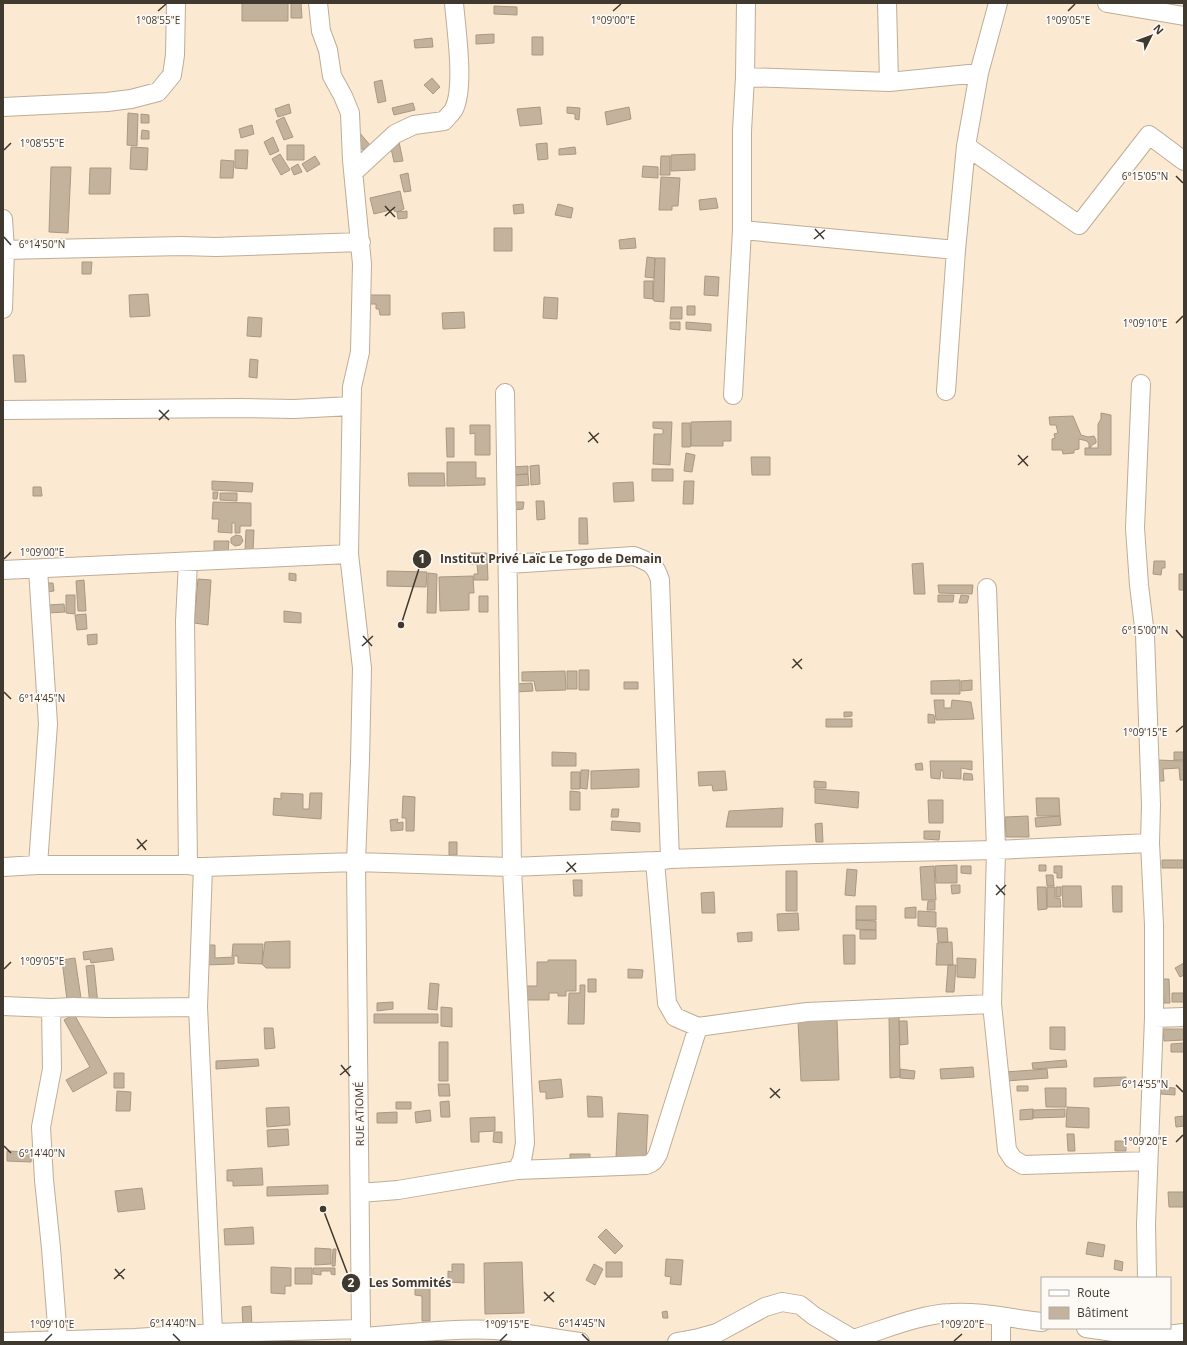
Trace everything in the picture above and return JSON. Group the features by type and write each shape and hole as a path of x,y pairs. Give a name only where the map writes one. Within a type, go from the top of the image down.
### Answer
{"street":[{"path":"3,107 107,102 131,99 158,92 172,75 175,55 176,3"},
{"name":"RUE ATIOMÉ","path":"318,3 321,31 328,50 332,76 350,113 362,264 360,352 352,387 351,406 349,554 362,668 356,862 360,1193 360,1336"},
{"path":"354,172 395,134 414,125 444,121 454,109 458,93 459,75 454,3"},
{"path":"733,395 742,230 742,131 745,77 746,3"},
{"path":"887,3 889,82"},
{"path":"946,390 956,250 966,146 979,74 998,3"},
{"path":"1107,3 1149,6 1184,16"},
{"path":"745,77 889,82 979,74"},
{"path":"966,146 1079,225 1149,135 1184,161"},
{"path":"3,219 3,308"},
{"path":"742,230 956,250"},
{"path":"4,250 182,246 216,247 360,242"},
{"path":"1141,384 1134,528 1145,635 1151,805 1150,843 1154,925 1154,1018 1146,1224 1147,1277"},
{"path":"505,393 512,867 525,1143 522,1160 517,1170"},
{"path":"3,410 294,409 351,406"},
{"path":"3,570 349,554"},
{"path":"508,564 634,556 649,562 656,569 660,580 663,860 667,1003 675,1017 698,1027 807,1012 992,1004"},
{"path":"188,562 185,621 196,866 198,1007 213,1333"},
{"path":"38,569 48,724 38,865"},
{"path":"987,588 996,850 992,1004 1007,1150 1013,1159 1023,1165 1148,1161"},
{"path":"3,867 38,865 196,866 356,862 512,867 815,854 996,850 1150,843"},
{"path":"3,1006 52,1008 198,1007"},
{"path":"52,1008 52,1069 41,1127 44,1180 58,1339"},
{"path":"1154,1018 1184,1018"},
{"path":"360,1193 398,1190 517,1170 638,1165 652,1163 658,1154 698,1027"},
{"path":"677,1342 700,1338 717,1332 765,1306 782,1302 800,1305 814,1316 853,1340 919,1318 949,1313 970,1312 1041,1322"},
{"path":"1001,1317 1001,1342"},
{"path":"1094,1329 1148,1336 1184,1333"},
{"path":"3,1342 58,1339 135,1338 213,1333 360,1336 461,1330 495,1330 527,1333 580,1342"}],"building":[{"path":"242,3 288,3 288,21 242,21"},
{"path":"291,3 301,3 302,18 291,18"},
{"path":"494,6 517,7 517,15 494,14"},
{"path":"494,34 494,43 476,44 476,35"},
{"path":"532,37 543,37 543,55 532,55"},
{"path":"432,38 433,47 415,48 414,40"},
{"path":"432,78 440,87 433,94 424,85"},
{"path":"382,80 386,101 378,103 374,82"},
{"path":"413,103 415,110 394,115 392,108"},
{"path":"289,104 291,113 278,117 275,109"},
{"path":"540,107 542,124 520,126 517,109"},
{"path":"567,107 580,108 579,120 575,119 575,114 567,113"},
{"path":"629,107 631,119 607,125 605,112"},
{"path":"128,113 138,114 137,146 127,145"},
{"path":"141,114 149,115 149,123 141,123"},
{"path":"284,117 293,137 284,140 276,121"},
{"path":"252,125 254,134 241,138 239,129"},
{"path":"142,130 149,131 149,139 141,139"},
{"path":"359,132 370,145 363,150 353,136"},
{"path":"273,137 279,151 270,155 264,142"},
{"path":"399,142 403,161 394,162 390,144"},
{"path":"547,143 548,159 538,160 536,144"},
{"path":"287,145 304,145 304,160 287,160"},
{"path":"131,147 148,148 147,170 130,169"},
{"path":"575,147 576,154 559,155 559,149"},
{"path":"235,150 248,150 247,169 235,168"},
{"path":"280,154 290,170 281,175 272,159"},
{"path":"695,154 695,170 671,171 671,155"},
{"path":"315,156 320,164 307,172 302,164"},
{"path":"661,156 670,156 670,175 660,175"},
{"path":"221,160 234,161 233,178 220,178"},
{"path":"298,164 302,172 294,175 291,168"},
{"path":"643,166 658,167 658,178 642,177"},
{"path":"51,167 71,167 68,233 49,232"},
{"path":"90,168 111,168 110,194 89,194"},
{"path":"408,173 411,191 404,192 400,175"},
{"path":"661,177 680,178 678,206 672,206 672,210 659,210"},
{"path":"400,191 404,209 397,212 394,211 394,209 374,214 370,198"},
{"path":"716,198 718,208 700,210 699,200"},
{"path":"523,204 524,213 514,214 513,205"},
{"path":"558,204 573,208 571,218 555,215"},
{"path":"407,211 407,218 398,219 397,212"},
{"path":"494,228 512,228 512,251 494,251"},
{"path":"635,238 636,248 620,249 619,240"},
{"path":"647,257 655,258 654,278 645,277"},
{"path":"655,258 665,258 664,302 654,301 653,299"},
{"path":"82,262 92,262 91,274 82,274"},
{"path":"705,276 719,277 718,296 704,295"},
{"path":"644,281 653,281 653,299 644,298"},
{"path":"148,294 150,316 130,317 129,295"},
{"path":"364,295 390,295 390,315 380,315 379,309 376,309 376,304 364,304"},
{"path":"544,297 558,298 557,319 543,318"},
{"path":"687,306 695,306 695,315 687,315"},
{"path":"671,307 682,307 682,319 670,319"},
{"path":"464,312 465,328 443,329 442,313"},
{"path":"248,317 262,318 261,337 247,336"},
{"path":"670,322 680,322 680,330 670,329"},
{"path":"686,322 711,324 711,331 686,329"},
{"path":"13,355 24,355 26,382 15,382"},
{"path":"250,359 258,360 257,378 249,377"},
{"path":"1101,413 1111,415 1111,455 1085,455 1085,448 1098,448 1098,424 1101,419"},
{"path":"1073,416 1081,435 1088,437 1094,436 1096,443 1089,448 1087,441 1079,439 1079,449 1074,450 1074,453 1063,454 1062,450 1052,450 1052,439 1055,438 1054,434 1058,433 1056,425 1050,425 1049,417"},
{"path":"731,421 731,441 723,441 723,446 691,446 691,422"},
{"path":"653,422 672,422 670,465 653,464 654,434 663,434 663,429 653,428"},
{"path":"682,423 690,423 690,447 682,447"},
{"path":"470,425 490,425 490,455 475,455 475,433 470,434"},
{"path":"446,428 454,428 454,457 447,457"},
{"path":"686,453 695,455 692,472 684,471"},
{"path":"751,457 770,457 770,475 752,475"},
{"path":"447,462 476,462 476,478 485,478 485,485 447,486"},
{"path":"539,465 540,484 531,485 530,466"},
{"path":"528,466 528,474 512,475 512,467"},
{"path":"652,469 673,469 673,481 652,481"},
{"path":"408,473 444,473 445,486 409,486"},
{"path":"528,474 529,485 513,486 512,475"},
{"path":"212,481 253,483 252,492 212,490"},
{"path":"684,481 694,481 693,504 683,504"},
{"path":"633,482 634,501 614,502 613,483"},
{"path":"33,487 41,487 42,496 33,496"},
{"path":"213,492 218,492 217,499 213,499"},
{"path":"220,493 237,493 237,501 220,500"},
{"path":"536,501 544,501 545,519 537,520"},
{"path":"213,502 251,503 251,526 240,526 240,533 235,533 235,523 232,523 232,533 218,532 219,519 212,519"},
{"path":"514,502 524,502 523,509 514,510"},
{"path":"579,518 587,518 588,544 579,544"},
{"path":"246,530 254,530 253,551 245,551"},
{"path":"236,535 241,536 243,541 240,545 235,546 231,543 231,538"},
{"path":"214,541 229,541 228,552 214,552"},
{"path":"470,553 487,553 488,580 474,580 474,574 478,574 477,564 470,564"},
{"path":"1154,561 1165,561 1165,568 1162,568 1161,575 1153,574"},
{"path":"923,563 925,594 914,594 912,564"},
{"path":"387,571 427,572 426,587 387,586"},
{"path":"289,573 296,574 296,581 289,580"},
{"path":"428,573 437,574 436,613 427,613"},
{"path":"1179,574 1184,574 1184,590 1179,590"},
{"path":"473,576 474,593 469,593 469,610 440,611 439,577"},
{"path":"198,579 211,580 208,625 194,623"},
{"path":"84,580 86,611 78,611 76,581"},
{"path":"45,583 53,583 54,591 46,592"},
{"path":"938,585 973,585 972,594 939,593"},
{"path":"66,595 75,595 75,614 66,613"},
{"path":"938,595 954,595 953,602 938,602"},
{"path":"961,595 969,596 967,603 959,603"},
{"path":"479,596 488,596 488,612 479,612"},
{"path":"64,604 65,612 48,613 48,605"},
{"path":"284,611 301,613 301,623 284,622"},
{"path":"86,614 87,629 77,630 75,615"},
{"path":"97,634 97,644 88,645 87,635"},
{"path":"579,670 589,670 589,690 579,690"},
{"path":"565,671 566,690 536,691 534,681 522,681 522,672"},
{"path":"567,671 577,671 577,689 567,689"},
{"path":"960,680 960,694 931,694 931,681"},
{"path":"972,680 972,690 961,691 961,681"},
{"path":"624,682 638,682 638,689 624,689"},
{"path":"532,683 533,691 515,692 515,684"},
{"path":"934,700 944,700 944,708 951,708 952,700 971,702 974,719 936,720"},
{"path":"844,712 852,712 852,716 844,717"},
{"path":"928,714 934,715 935,723 928,723"},
{"path":"826,719 852,719 852,727 826,727"},
{"path":"552,752 576,753 576,766 552,766"},
{"path":"1174,752 1184,752 1184,760 1174,760"},
{"path":"1157,760 1184,761 1184,780 1180,780 1179,768 1163,769 1164,781 1157,781"},
{"path":"930,761 972,761 972,770 961,768 961,779 943,778 943,771 941,770 940,779 931,778"},
{"path":"922,763 923,770 916,770 915,764"},
{"path":"639,769 639,787 591,789 591,771"},
{"path":"581,770 589,770 587,789 580,788"},
{"path":"725,771 727,790 713,791 712,785 699,786 698,772"},
{"path":"571,772 580,772 580,789 571,789"},
{"path":"964,773 972,774 973,780 963,780"},
{"path":"814,781 826,782 826,788 814,788"},
{"path":"815,789 859,792 858,808 815,803"},
{"path":"570,791 580,792 580,810 570,810"},
{"path":"281,793 303,794 303,809 309,809 310,793 322,793 321,819 273,815 274,798 281,799"},
{"path":"403,796 415,797 414,831 406,831 406,818 402,818"},
{"path":"1036,798 1059,798 1060,816 1037,816"},
{"path":"928,800 943,800 943,823 929,823"},
{"path":"783,808 782,827 726,827 729,811"},
{"path":"612,809 619,809 618,817 611,817"},
{"path":"1028,816 1029,837 1006,837 1005,817"},
{"path":"1060,816 1061,825 1036,827 1035,818"},
{"path":"398,819 397,823 403,822 403,830 391,831 390,820"},
{"path":"612,821 640,823 640,832 611,830"},
{"path":"822,823 823,842 816,842 815,824"},
{"path":"924,831 940,831 939,840 924,839"},
{"path":"449,842 457,842 457,855 449,855"},
{"path":"1162,860 1184,860 1184,868 1162,868"},
{"path":"957,865 957,883 936,883 935,866"},
{"path":"1039,865 1046,865 1046,871 1039,871"},
{"path":"934,866 936,900 922,900 920,867"},
{"path":"961,866 971,866 971,874 961,873"},
{"path":"1054,866 1062,866 1062,878 1057,878 1057,873 1054,873"},
{"path":"847,869 857,870 855,896 845,895"},
{"path":"786,871 797,871 797,911 786,911"},
{"path":"1046,875 1053,875 1054,886 1047,886"},
{"path":"573,880 582,880 582,896 574,896"},
{"path":"951,885 960,885 960,893 952,894"},
{"path":"1062,886 1081,886 1082,907 1063,907"},
{"path":"1112,886 1122,886 1122,912 1113,912"},
{"path":"1037,887 1046,887 1047,909 1038,910"},
{"path":"1047,887 1055,887 1055,898 1060,898 1061,907 1047,907"},
{"path":"1056,887 1061,887 1061,896 1056,897"},
{"path":"714,892 715,913 702,913 701,893"},
{"path":"928,901 935,901 935,910 927,910"},
{"path":"856,906 876,906 876,920 856,920"},
{"path":"916,907 916,918 905,918 905,908"},
{"path":"918,911 936,912 936,927 918,926"},
{"path":"798,913 799,930 778,931 777,914"},
{"path":"856,920 876,921 876,930 856,929"},
{"path":"937,928 947,928 948,942 938,942"},
{"path":"860,930 876,930 876,939 860,939"},
{"path":"752,932 752,941 738,942 737,933"},
{"path":"843,935 855,935 855,964 844,964"},
{"path":"290,941 290,968 266,968 262,964 265,942"},
{"path":"952,942 953,965 936,965 937,943"},
{"path":"233,944 263,944 262,964 238,963 238,956 232,956"},
{"path":"204,945 215,945 215,958 234,957 234,964 205,965"},
{"path":"112,948 114,960 91,963 90,959 84,960 83,952"},
{"path":"75,958 81,998 67,1000 62,960"},
{"path":"957,958 976,959 975,978 957,977"},
{"path":"548,960 576,960 576,991 566,991 566,996 558,996 558,993 549,993 549,1000 524,1000 524,986 537,986 537,962 548,962"},
{"path":"1184,963 1184,975 1180,977 1175,968"},
{"path":"94,965 98,1005 90,1005 86,966"},
{"path":"948,965 956,965 954,992 946,992"},
{"path":"628,969 643,970 642,978 628,978"},
{"path":"588,979 596,979 596,992 588,992"},
{"path":"1163,979 1169,979 1170,1003 1164,1003"},
{"path":"430,983 439,984 437,1010 428,1009"},
{"path":"580,985 585,985 584,1024 568,1024 569,993 580,993"},
{"path":"1172,993 1184,993 1184,1002 1172,1002"},
{"path":"393,1002 393,1009 377,1011 377,1003"},
{"path":"441,1007 452,1008 452,1027 441,1026"},
{"path":"74,1014 107,1073 73,1092 66,1080 90,1067 64,1020"},
{"path":"374,1014 438,1014 438,1023 374,1023"},
{"path":"889,1017 899,1017 900,1077 890,1078"},
{"path":"837,1020 839,1080 801,1081 798,1021"},
{"path":"899,1021 907,1021 908,1044 900,1045"},
{"path":"1050,1027 1065,1027 1065,1050 1050,1049"},
{"path":"264,1028 273,1028 275,1048 265,1049"},
{"path":"1163,1029 1184,1029 1184,1040 1164,1041"},
{"path":"439,1042 448,1042 448,1081 439,1081"},
{"path":"1184,1043 1184,1052 1171,1052 1171,1044"},
{"path":"258,1059 259,1066 216,1069 216,1061"},
{"path":"1066,1060 1067,1067 1033,1069 1032,1063"},
{"path":"973,1067 974,1077 941,1079 940,1069"},
{"path":"900,1069 915,1071 914,1079 900,1078"},
{"path":"1047,1069 1048,1078 1006,1081 1005,1072"},
{"path":"114,1073 124,1073 124,1088 114,1088"},
{"path":"1126,1077 1126,1085 1094,1087 1094,1078"},
{"path":"561,1079 563,1097 546,1099 546,1092 540,1092 539,1081"},
{"path":"438,1084 449,1084 450,1096 439,1096"},
{"path":"1017,1086 1028,1086 1028,1091 1017,1091"},
{"path":"1161,1087 1175,1088 1175,1095 1161,1094"},
{"path":"1045,1088 1066,1088 1066,1107 1046,1107"},
{"path":"117,1091 131,1092 130,1111 116,1111"},
{"path":"587,1096 602,1097 603,1117 588,1117"},
{"path":"449,1101 450,1117 441,1117 440,1102"},
{"path":"396,1102 411,1102 411,1109 396,1109"},
{"path":"289,1107 290,1125 267,1127 266,1108"},
{"path":"1067,1107 1089,1108 1089,1128 1066,1127"},
{"path":"1033,1109 1033,1119 1020,1120 1020,1110"},
{"path":"1065,1109 1065,1117 1033,1118 1033,1110"},
{"path":"430,1110 431,1121 416,1123 415,1112"},
{"path":"397,1112 397,1123 377,1123 377,1113"},
{"path":"618,1113 648,1115 646,1160 616,1158"},
{"path":"1184,1116 1184,1126 1176,1127 1175,1117"},
{"path":"495,1117 495,1131 479,1132 479,1142 471,1142 470,1118"},
{"path":"288,1129 289,1145 268,1147 267,1130"},
{"path":"494,1132 502,1132 502,1143 493,1142"},
{"path":"1067,1134 1074,1134 1075,1151 1068,1151"},
{"path":"1115,1141 1126,1141 1126,1151 1115,1151"},
{"path":"7,1151 32,1152 31,1162 7,1161"},
{"path":"570,1154 590,1154 590,1162 570,1162"},
{"path":"262,1168 263,1185 233,1186 233,1181 227,1181 227,1170"},
{"path":"328,1185 328,1194 267,1196 267,1187"},
{"path":"142,1188 145,1209 118,1212 115,1191"},
{"path":"1168,1192 1184,1192 1184,1207 1169,1207"},
{"path":"253,1227 254,1244 225,1245 224,1229"},
{"path":"606,1229 623,1246 615,1254 598,1237"},
{"path":"1088,1242 1105,1245 1103,1257 1086,1254"},
{"path":"315,1248 331,1249 331,1264 315,1265"},
{"path":"333,1249 336,1249 335,1266 332,1266"},
{"path":"666,1259 683,1260 681,1285 670,1284 671,1277 665,1276"},
{"path":"1115,1260 1123,1262 1122,1271 1114,1269"},
{"path":"522,1262 524,1313 485,1314 484,1263"},
{"path":"606,1262 622,1262 622,1277 606,1277"},
{"path":"452,1264 464,1264 464,1283 448,1282 448,1271 452,1272"},
{"path":"594,1264 603,1269 595,1285 586,1280"},
{"path":"271,1267 291,1268 291,1286 285,1286 285,1294 271,1293"},
{"path":"295,1268 312,1268 312,1284 295,1284"},
{"path":"313,1268 335,1268 335,1275 331,1274 331,1271 321,1271 321,1275 313,1274"},
{"path":"415,1281 430,1281 430,1321 422,1321 422,1296 415,1295"},
{"path":"251,1306 252,1327 243,1328 242,1307"},
{"path":"667,1311 668,1318 663,1318 662,1312"}],"place":[{"name":"Institut Privé Laïc Le Togo de Demain","path":"401,625"},
{"name":"Les Sommités","path":"323,1209"}]}
